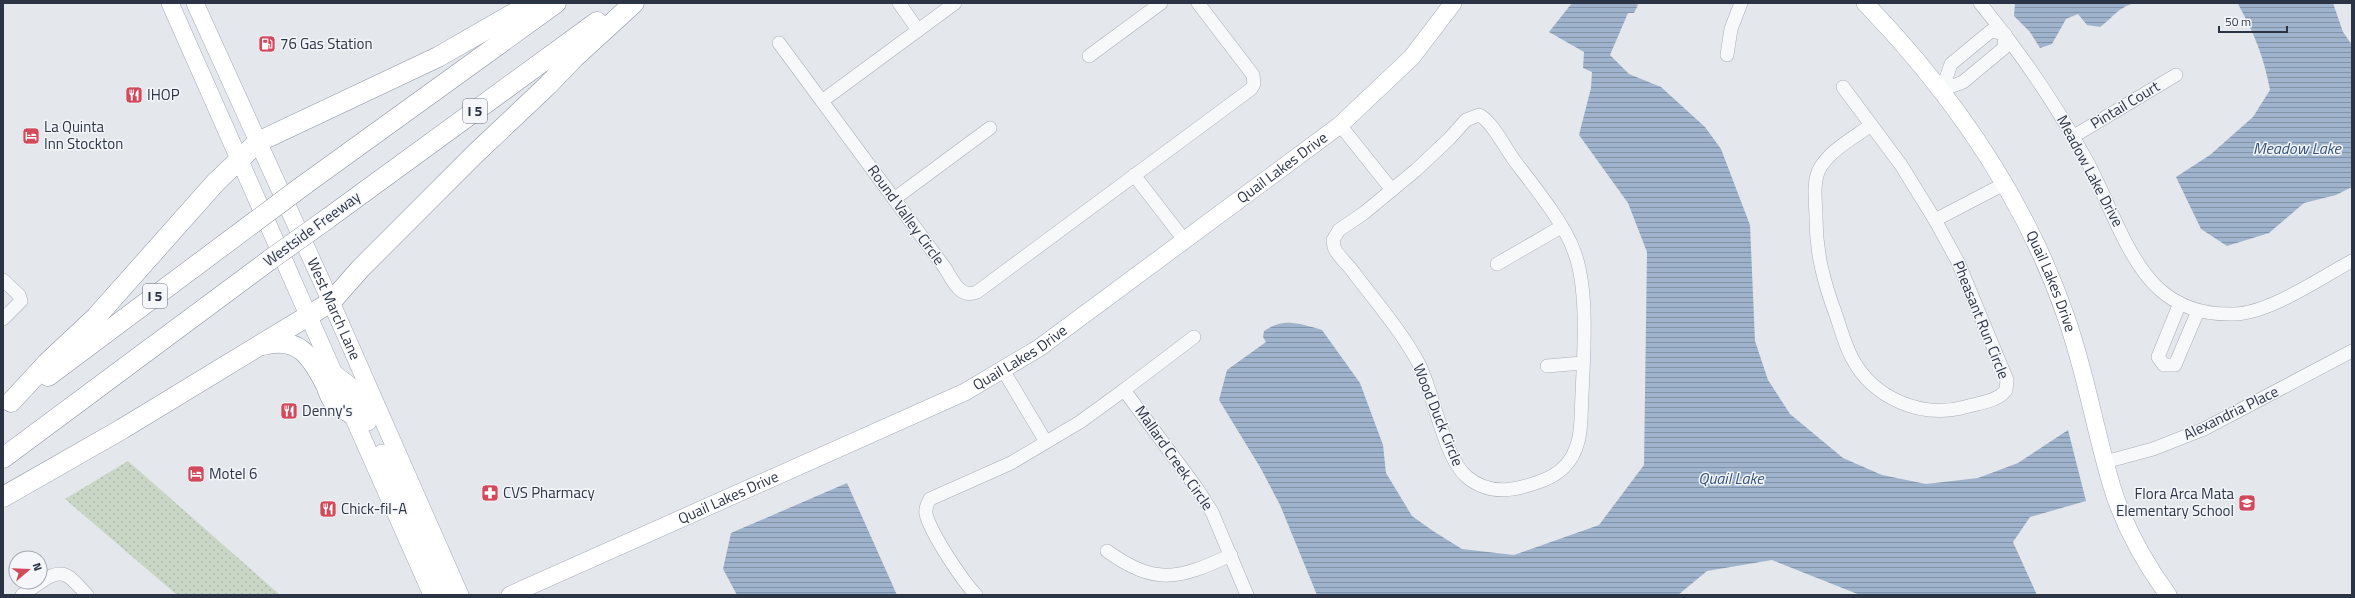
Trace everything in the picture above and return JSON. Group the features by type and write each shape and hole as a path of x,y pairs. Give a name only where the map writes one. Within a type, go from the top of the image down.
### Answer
{"highway":[{"path":"52,366 239,159 258,142 438,57 532,3"},
{"name":"I 5","path":"7,405 52,366 253,223 556,3"},
{"name":"Westside Freeway","path":"3,458 271,259 623,3"},
{"path":"11,492 122,429 261,346 331,302 360,269 476,152 634,3"},
{"path":"261,346 281,343 294,346 306,353 317,368 333,402 352,414"}],"main road":[{"name":"West March Lane","path":"170,3 432,595"},
{"name":"West March Lane","path":"195,3 331,302 460,595"},
{"name":"Quail Lakes Drive","path":"510,595 942,403 1003,370 1039,348 1340,125 1412,57 1453,3"},
{"name":"Quail Lakes Drive","path":"1865,3 1901,40 1942,90 1968,125 2004,184 2033,237 2066,316 2084,371 2105,462 2119,506 2134,540 2151,571 2168,595"},
{"path":"332,371 353,388 446,595"}],"street":[{"path":"899,3 918,30"},
{"path":"822,101 955,3"},
{"path":"1089,56 1161,3"},
{"name":"Round Valley Circle","path":"779,43 894,199 957,288 961,292 970,294 977,292 1226,107 1246,95 1254,84 1253,75 1198,3"},
{"path":"1726,54 1731,29 1741,3"},
{"name":"Meadow Lake Drive","path":"1980,3 2035,75 2074,136 2105,193 2139,266 2159,289 2180,303 2198,311 2235,314 2258,310 2352,261"},
{"path":"1991,32 2005,34 2004,48 1963,82 1942,90 1951,64 1991,32"},
{"name":"Pintail Court","path":"2074,136 2176,75"},
{"name":"Pheasant Run Circle","path":"1843,86 1901,165 1935,220 1958,262 1978,305 2007,385 2006,390 1998,398 1957,409 1939,410 1914,408 1892,399 1865,377 1848,349 1824,283 1818,256 1817,174 1824,162 1871,125"},
{"name":"Wood Duck Circle","path":"1479,115 1493,130 1544,200 1561,227 1574,249 1581,276 1583,298 1579,443 1573,456 1560,472 1522,488 1502,491 1481,486 1466,476 1454,461 1426,380 1412,352 1334,247 1333,240 1339,230 1364,213 1392,190 1449,139 1466,120 1479,115"},
{"path":"1340,125 1392,190"},
{"path":"894,199 990,128"},
{"path":"1134,175 1185,241"},
{"path":"1935,220 2004,184"},
{"path":"1497,264 1561,227"},
{"path":"3,280 19,295 21,301 3,319"},
{"path":"2180,303 2158,357 2164,365 2175,365 2198,311"},
{"name":"Mallard Creek Circle","path":"976,595 955,568 944,549 926,514 927,504 933,497 993,472 1080,422 1194,337"},
{"name":"Alexandria Place","path":"2105,462 2153,449 2204,429 2352,351"},
{"path":"1547,366 1582,363"},
{"path":"1003,370 1046,442"},
{"name":"Mallard Creek Circle","path":"1124,390 1196,487 1212,512 1247,595"},
{"path":"1107,551 1134,569 1162,575 1190,572 1231,555"},
{"path":"22,595 51,575 57,574 69,577 87,595"}],"green space":[{"path":"128,461 280,595 177,595 65,499"}],"water":[{"name":"Quail Lake","path":"1572,3 1636,3 1638,5 1634,13 1628,13 1610,55 1629,74 1661,87 1705,127 1721,149 1750,225 1755,341 1768,380 1790,414 1843,458 1882,475 1926,484 1978,478 2018,463 2068,430 2086,501 2030,517 2013,542 2037,595 1860,595 1772,560 1707,571 1678,595 1317,595 1280,505 1260,467 1219,400 1227,370 1266,342 1263,337 1264,331 1278,324 1292,323 1322,330 1360,383 1383,445 1386,473 1412,516 1462,549 1514,555 1599,525 1644,465 1647,252 1628,203 1579,135 1591,88 1592,72 1583,68 1584,52 1549,32"},
{"path":"2015,3 2134,3 2119,11 2100,27 2087,25 2078,14 2066,19 2052,44 2040,48 2030,32 2014,16"},
{"name":"Meadow Lake","path":"2234,3 2333,3 2343,32 2352,45 2352,187 2336,195 2304,203 2269,233 2227,246 2201,229 2176,177 2210,155 2253,117 2270,90 2265,67 2254,35 2238,4"},
{"path":"847,483 897,595 737,595 723,569 731,533"}],"place":[{"name":"76 Gas Station","path":"267,44"},
{"name":"IHOP","path":"134,95"},
{"name":"La Quinta Inn Stockton","path":"31,136"},
{"name":"Denny's","path":"289,411"},
{"name":"Motel 6","path":"196,474"},
{"name":"CVS Pharmacy","path":"490,493"},
{"name":"Flora Arca Mata Elementary School","path":"2247,503"},
{"name":"Chick-fil-A","path":"328,509"}]}
